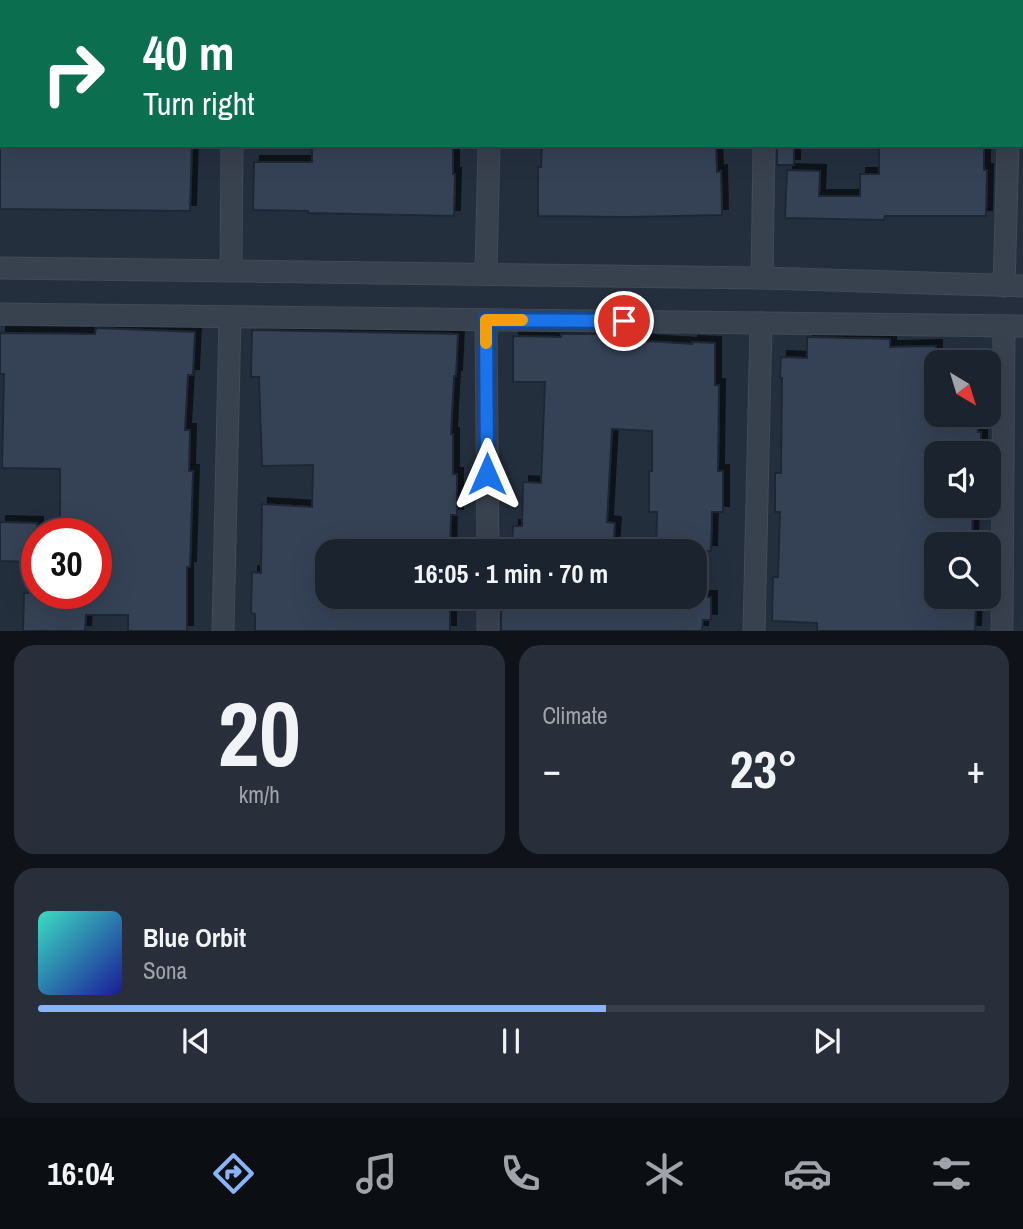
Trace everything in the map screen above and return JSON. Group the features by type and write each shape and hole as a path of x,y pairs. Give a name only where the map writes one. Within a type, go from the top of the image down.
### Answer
{"street":[{"path":"231,271 232,147"},
{"path":"486,273 489,147"},
{"path":"762,278 764,147"},
{"path":"0,268 486,273 1014,286 1007,147"},
{"path":"0,314 1013,326 1002,631"},
{"path":"223,631 230,317"},
{"path":"486,320 488,539"},
{"path":"754,631 761,323"},
{"path":"488,609 488,631"}],"building":[{"path":"0,147 192,147 190,211 0,209"},
{"path":"312,147 453,147 454,216 253,210 254,162 312,162"},
{"path":"542,147 716,147 717,172 721,171 722,215 538,216 538,167 541,167"},
{"path":"777,147 794,147 794,165 777,165"},
{"path":"879,147 984,147 984,170 987,170 986,216 885,216 884,220 785,218 787,170 820,171 819,196 860,196 860,174 879,174"},
{"path":"96,328 195,332 193,375 188,375 185,430 190,430 189,471 193,471 190,567 187,567 187,631 128,631 128,615 86,615 85,631 23,631 24,609 112,609 112,518 60,518 60,469 2,468 4,374 0,374 0,333 95,334"},
{"path":"252,330 458,334 451,434 453,474 457,474 457,515 451,515 450,539 315,539 315,609 450,609 450,631 255,631 255,614 251,613 252,572 261,573 262,504 312,507 313,465 262,466 259,377 251,377"},
{"path":"561,334 615,334 615,339 715,343 715,385 719,385 718,471 723,471 723,512 712,512 711,551 707,551 707,539 656,539 657,512 649,512 652,431 612,429 607,522 615,523 614,539 512,539 513,526 522,526 523,482 541,483 545,382 513,382 513,336 561,337"},
{"path":"807,337 890,339 890,347 936,346 936,350 924,350 924,427 978,427 981,441 924,441 924,518 973,518 972,532 924,532 924,609 976,609 975,631 817,631 817,623 772,621 773,577 778,577 780,512 775,512 775,473 781,473 781,357 807,358"},
{"path":"0,522 21,523 21,562 0,561"},
{"path":"707,597 711,597 711,620 703,620 702,631 501,631 501,610 707,609"}],"slow traffic":[{"path":"486,343 486,320 522,320"}],"route":[{"path":"487,474 486,320 624,321"}]}
